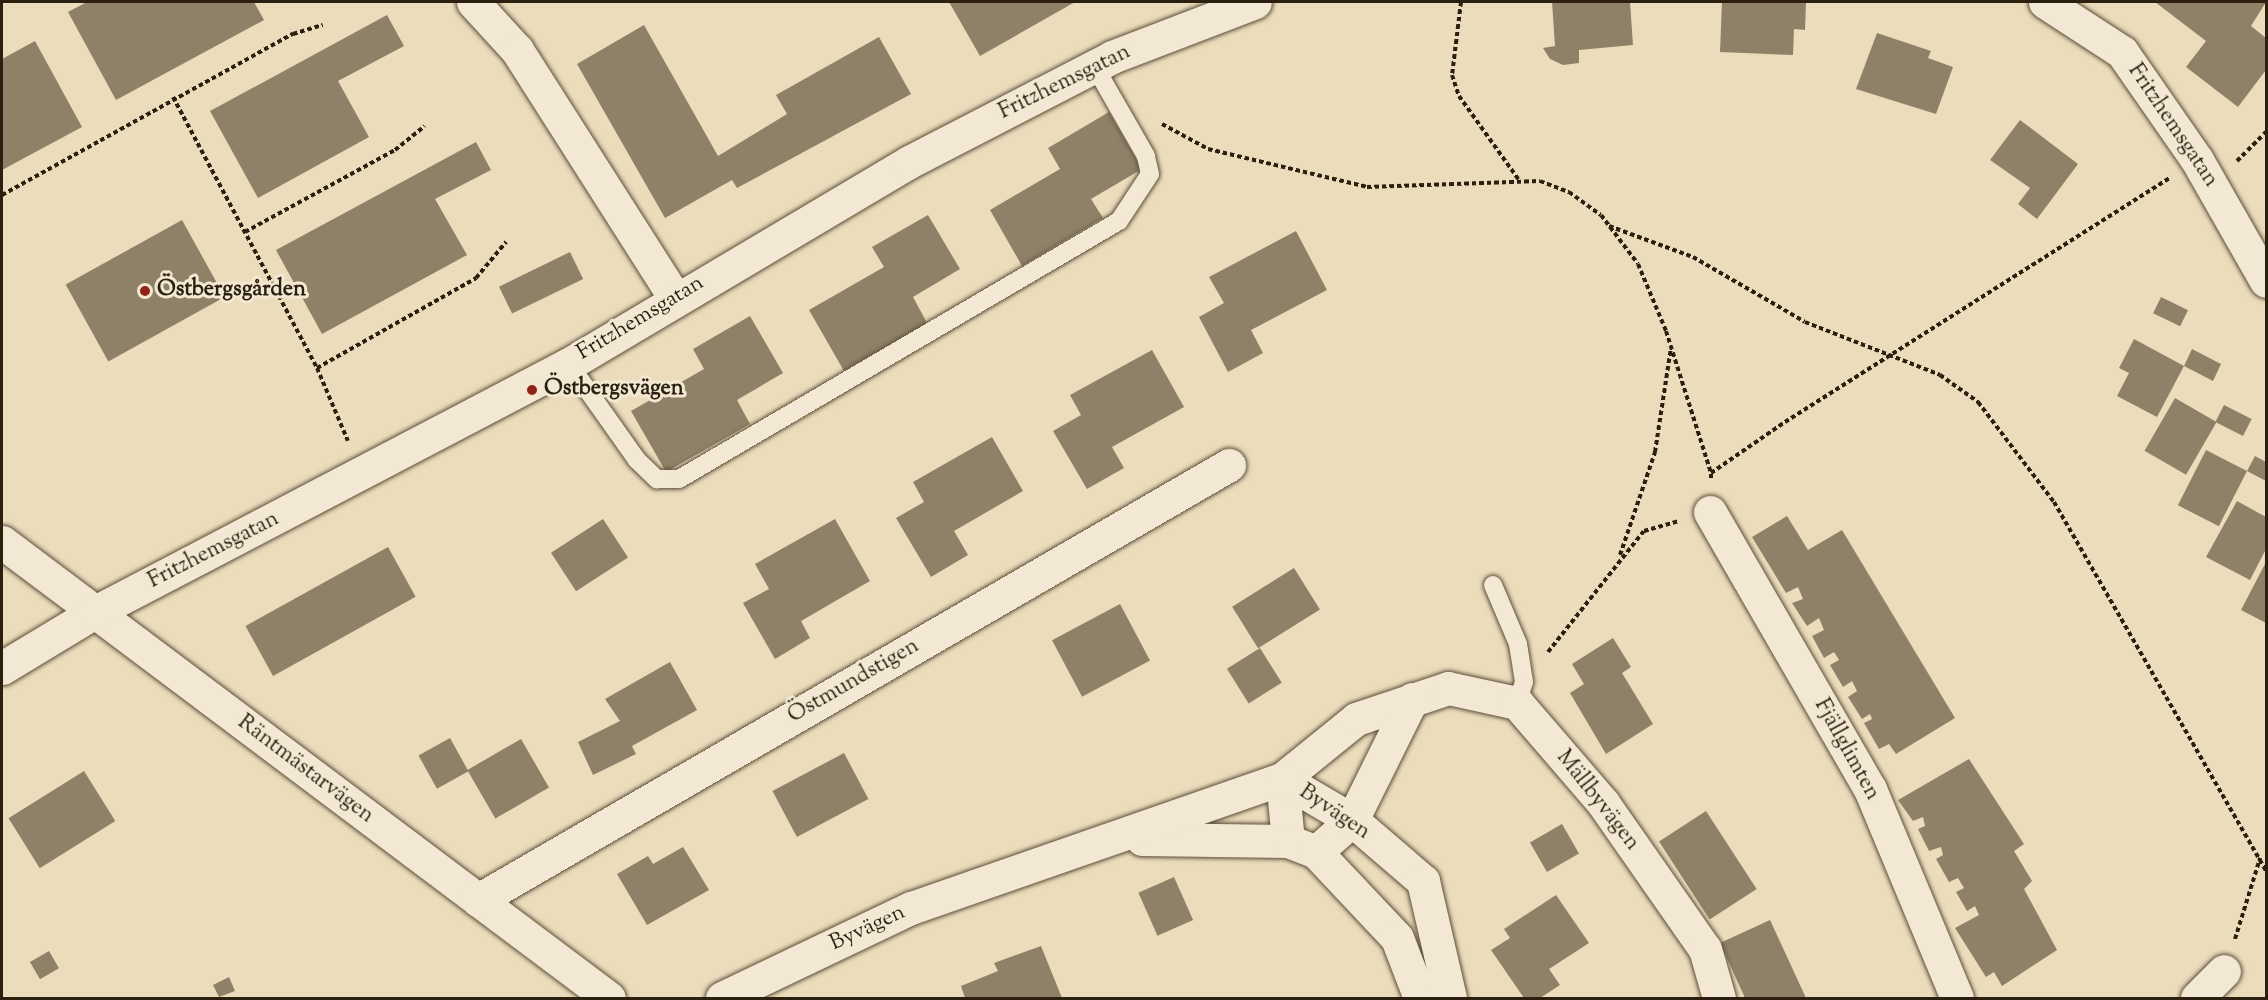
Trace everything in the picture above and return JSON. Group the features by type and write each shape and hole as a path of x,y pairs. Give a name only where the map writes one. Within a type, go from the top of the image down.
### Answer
{"street":[{"path":"473,2 517,50 675,298"},
{"name":"Fritzhemsgatan","path":"2,668 95,612 569,364 675,298 909,162 1095,67 1255,2"},
{"name":"Fritzhemsgatan","path":"2045,2 2122,52 2197,160 2266,281"},
{"path":"2086,2 2122,52"},
{"name":"Östmundstigen","path":"478,900 1229,465"},
{"name":"Fjällglimten","path":"1710,512 1870,789 1957,999"},
{"name":"Räntmästarvägen","path":"2,542 609,999"},
{"path":"1413,699 1352,820 1302,846 1282,779 1356,719 1413,699 1448,688 1520,692"},
{"name":"Mällbyvägen","path":"1520,692 1603,803 1705,949 1719,999"},
{"name":"Byvägen","path":"722,999 911,908 1122,838 1282,779 1352,820 1423,881 1450,999"},
{"name":"Byvägen","path":"1122,838 1302,846 1397,938 1420,999"},
{"path":"2197,999 2224,971"}],"lane":[{"path":"569,364 637,459 657,479 679,479 1119,221 1150,174 1146,156 1095,67"},
{"path":"1493,585 1518,644 1520,692"}],"path":[{"path":"1461,2 1452,75 1459,96 1520,181"},
{"path":"2,195 173,97 293,34 323,25"},
{"path":"173,97 317,368 347,440"},
{"path":"1155,118 1208,148 1367,187 1540,181 1569,192 1609,226 1638,264 1671,347 1711,473 1710,512 1644,531 1619,558 1520,692"},
{"path":"244,232 395,150 425,126"},
{"path":"1711,473 1891,353 2197,160 2236,163 2266,132"},
{"path":"1609,226 1693,257 1851,343 1891,353 1940,375 1978,402 2018,448 2266,870"},
{"path":"317,368 476,278 506,242"},
{"path":"1619,558 1655,452 1671,347"},
{"path":"2224,971 2260,858"}],"building":[{"path":"87,2 254,2 264,20 116,100 68,12"},
{"path":"949,2 1075,2 980,56"},
{"path":"1552,2 1630,2 1633,45 1579,50 1579,63 1563,65 1550,59 1543,48 1555,46"},
{"path":"1722,2 1806,2 1805,30 1794,29 1793,55 1720,52"},
{"path":"2155,2 2266,2 2251,26 2266,38 2266,70 2238,107 2186,67 2206,41"},
{"path":"387,15 404,46 338,81 369,137 258,198 210,111"},
{"path":"644,25 718,156 787,114 776,95 879,37 911,94 737,188 732,180 665,218 577,64"},
{"path":"1877,33 1931,51 1928,58 1953,67 1936,114 1856,89"},
{"path":"35,41 82,127 2,170 2,59"},
{"path":"1109,112 1142,169 1091,199 1103,218 1022,266 990,210 1060,169 1048,148"},
{"path":"2020,120 2078,164 2037,219 2018,204 2030,188 1990,160"},
{"path":"476,142 491,170 435,199 467,255 322,334 276,250"},
{"path":"928,215 960,269 913,297 927,323 844,371 809,310 884,267 872,247"},
{"name":"Östbergsgården","path":"182,220 225,297 108,361 66,284"},
{"path":"1296,231 1327,290 1251,330 1263,353 1228,372 1199,317 1224,303 1209,277"},
{"path":"570,252 583,279 512,314 499,287"},
{"path":"2161,297 2188,310 2180,326 2153,313"},
{"path":"750,316 783,373 737,400 750,424 666,472 631,411 704,369 693,349"},
{"path":"2134,339 2184,366 2157,417 2117,396 2129,373 2119,368"},
{"path":"2192,349 2221,364 2213,381 2184,366"},
{"path":"1152,350 1184,407 1112,447 1124,468 1087,489 1053,431 1081,415 1070,395"},
{"path":"2175,398 2217,422 2186,475 2144,451"},
{"path":"2224,405 2252,419 2243,436 2215,422"},
{"path":"992,437 1023,491 954,531 968,555 931,577 896,518 924,502 913,482"},
{"path":"2206,450 2247,471 2219,526 2178,505"},
{"path":"2255,456 2266,462 2266,481 2247,471"},
{"path":"2237,501 2266,517 2266,549 2250,580 2206,557"},
{"path":"1787,516 1808,550 1842,530 1955,718 1896,754 1889,744 1879,749 1864,723 1872,719 1870,714 1862,719 1848,697 1857,691 1852,681 1843,687 1830,665 1839,660 1834,652 1824,658 1812,636 1824,630 1819,618 1807,626 1792,603 1803,599 1798,587 1786,593 1752,537"},
{"path":"603,519 628,558 576,591 551,553"},
{"path":"835,519 870,581 801,621 810,638 775,659 743,603 769,589 755,564"},
{"path":"388,547 416,597 273,676 245,626"},
{"path":"2266,562 2266,623 2241,610"},
{"path":"1294,568 1320,610 1258,648 1232,607"},
{"path":"1120,604 1150,661 1082,697 1052,640"},
{"path":"1613,638 1631,667 1622,673 1653,724 1606,754 1570,693 1584,684 1572,664"},
{"path":"1260,648 1282,683 1249,703 1227,669"},
{"path":"670,662 697,710 632,746 636,754 593,775 578,742 620,721 605,699"},
{"path":"450,738 468,771 437,789 419,755"},
{"path":"521,739 549,787 495,818 467,770"},
{"path":"844,753 868,799 797,837 772,791"},
{"path":"1969,759 2024,844 2014,851 2032,881 2024,889 2057,950 2002,986 1994,972 1986,977 1955,928 1979,915 1975,906 1967,911 1956,892 1964,888 1958,878 1949,882 1936,859 1943,855 1941,847 1929,851 1918,829 1925,826 1923,817 1913,821 1898,800"},
{"path":"84,771 115,821 40,868 9,818"},
{"path":"1706,811 1757,889 1710,919 1659,841"},
{"path":"1562,824 1579,853 1547,872 1530,843"},
{"path":"683,847 709,890 647,925 617,874 648,856 653,864"},
{"path":"1174,877 1193,920 1157,936 1138,893"},
{"path":"1556,895 1589,943 1549,969 1560,985 1540,998 1524,998 1491,950 1510,938 1504,929"},
{"path":"1770,920 1806,998 1745,998 1720,943"},
{"path":"1041,946 1062,998 965,998 961,986 998,971 994,963"},
{"path":"49,951 59,968 40,979 30,962"},
{"path":"229,977 235,991 219,997 213,985"}],"place":[{"name":"Östbergsgården","path":"145,291"},
{"name":"Östbergsvägen","path":"532,390"}]}
